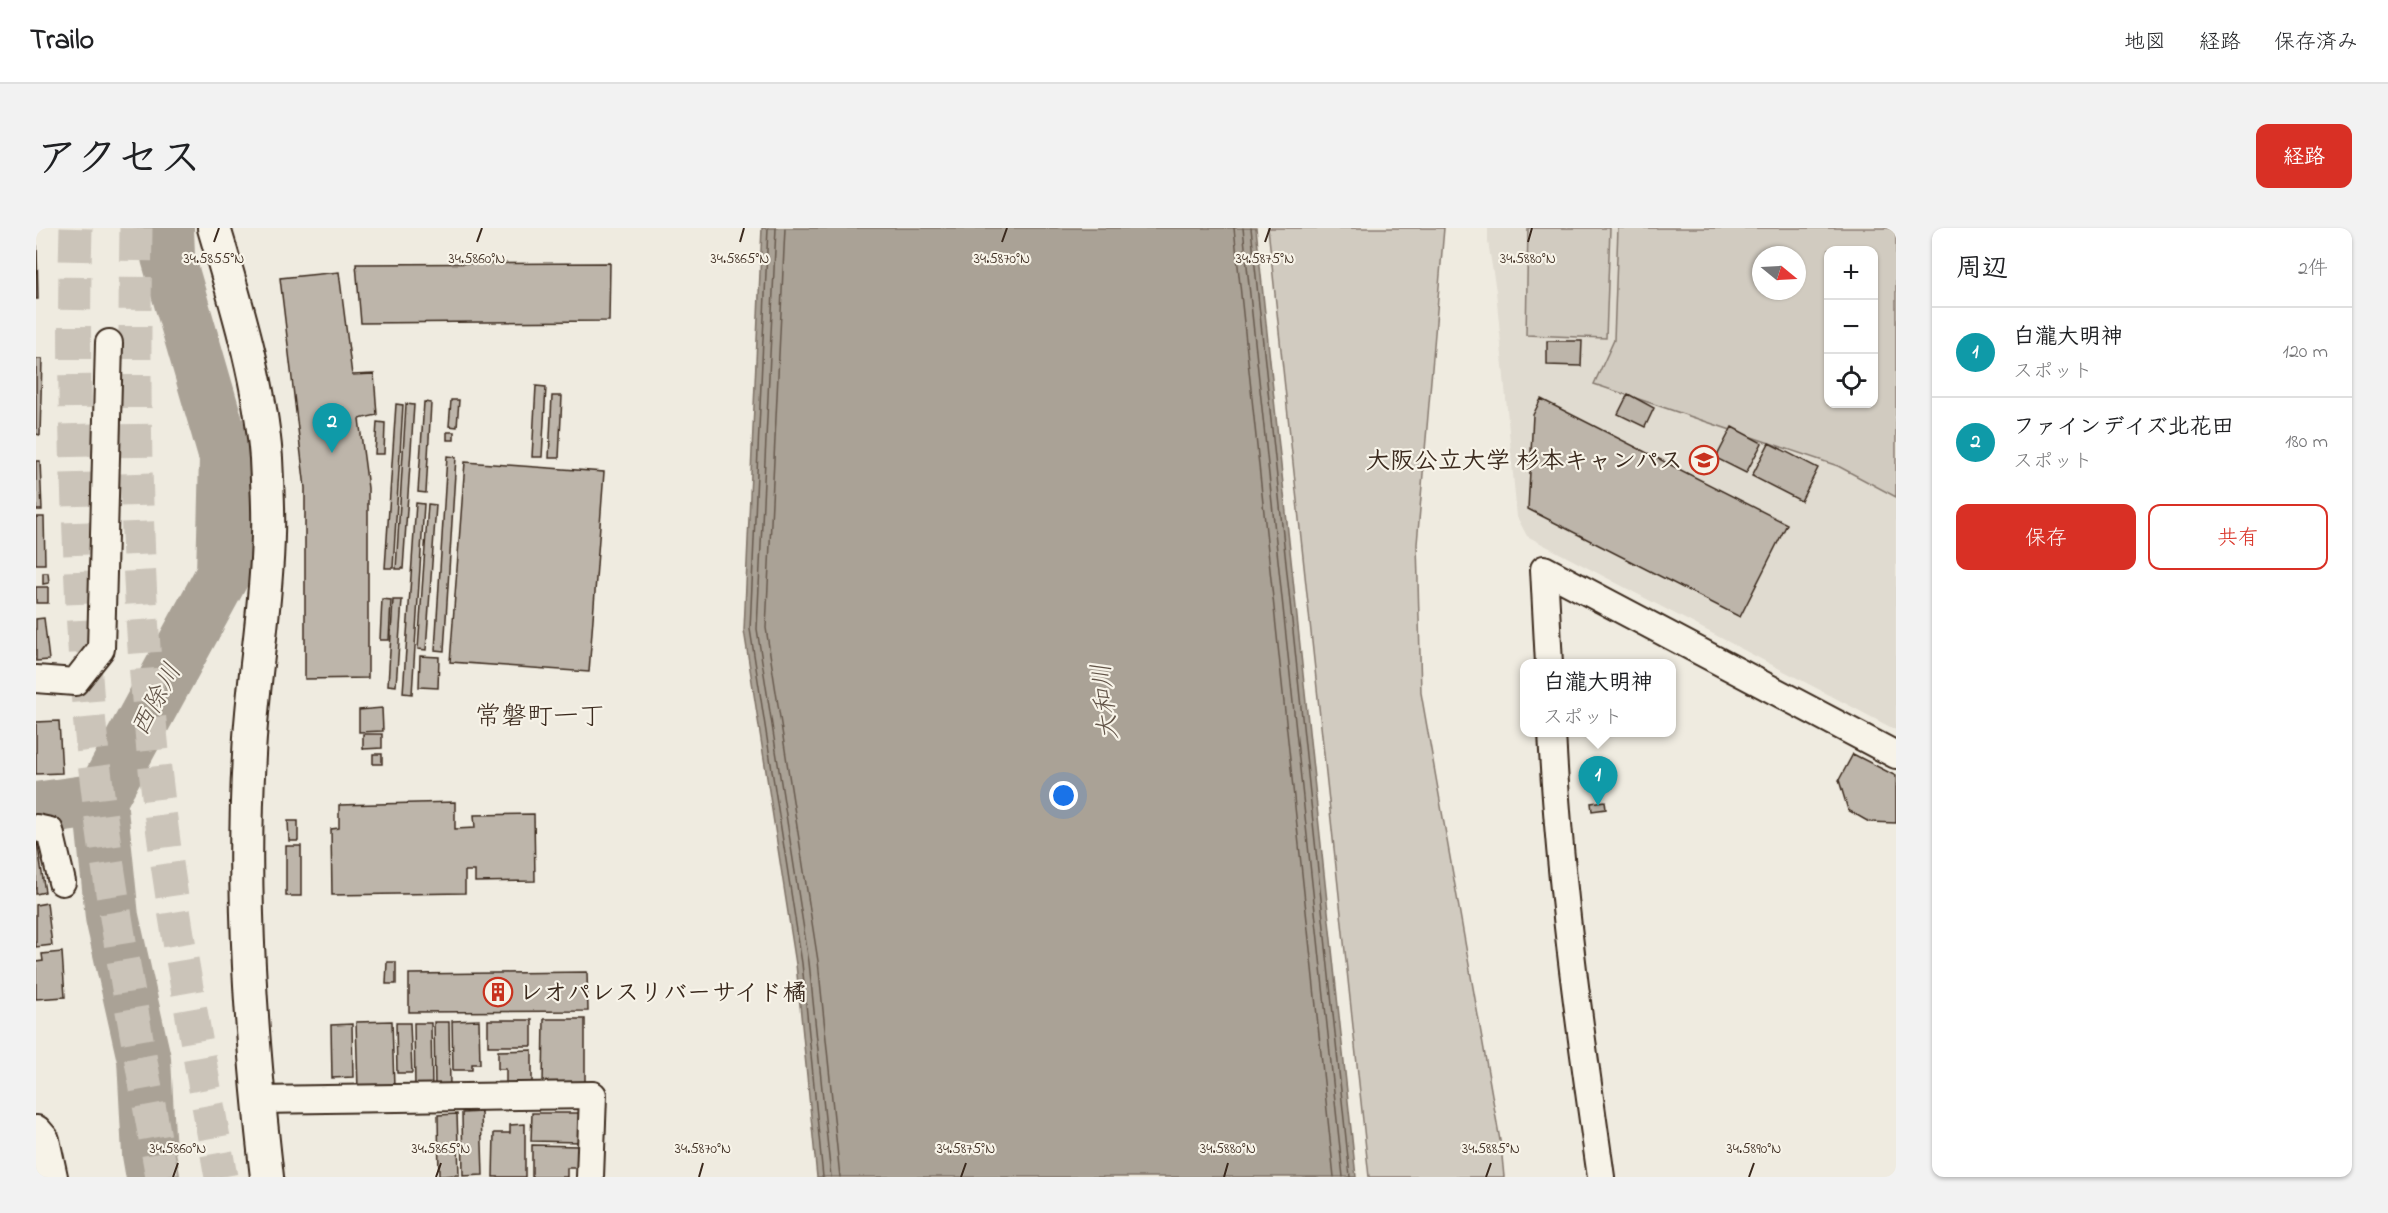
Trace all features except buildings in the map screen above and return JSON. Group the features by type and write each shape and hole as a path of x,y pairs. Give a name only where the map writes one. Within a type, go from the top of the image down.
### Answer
{"street":[{"path":"214,228 235,301 258,396 266,456 268,535 249,754 245,920 258,1100 267,1177"},
{"path":"36,679 75,682 101,649 109,343"},
{"path":"1549,659 1544,569 1896,755"},
{"path":"1552,737 1554,779 1575,997 1601,1177"},
{"path":"36,828 50,831 62,882"},
{"path":"258,1100 593,1095 590,1177"},
{"path":"36,1132 43,1140 51,1177"}],"shaded area":[{"path":"1268,228 1444,228 1417,544 1421,693 1501,1146 1504,1177 1369,1177"},
{"name":"大阪公立大学 杉本キャンパス","path":"1488,228 1896,228 1896,730 1527,536 1517,517"},
{"path":"1528,228 1610,228 1606,338 1526,335"},
{"path":"1618,228 1896,228 1896,497 1838,466 1594,384 1614,340"}],"water":[{"name":"大和川","path":"762,228 1256,228 1356,1177 817,1177 796,964 744,630"}],"waterway":[{"name":"西除川","path":"153,1177 149,1154 144,1059 112,917 100,800 223,574 226,458 168,257 167,228"},
{"path":"36,809 100,800"}],"tunnel":[{"path":"76,228 76,458 89,711 109,872 162,1177"},
{"path":"136,228 137,516 151,732 172,897 221,1177"}],"place":[{"name":"ファインデイズ北花田","path":"332,453"},
{"name":"大阪公立大学 杉本キャンパス","path":"1704,460"},
{"name":"白瀧大明神","path":"1598,806"},
{"name":"レオパレスリバーサイド橘","path":"498,992"}],"district":[{"name":"常磐町一丁","path":"540,715"}]}
